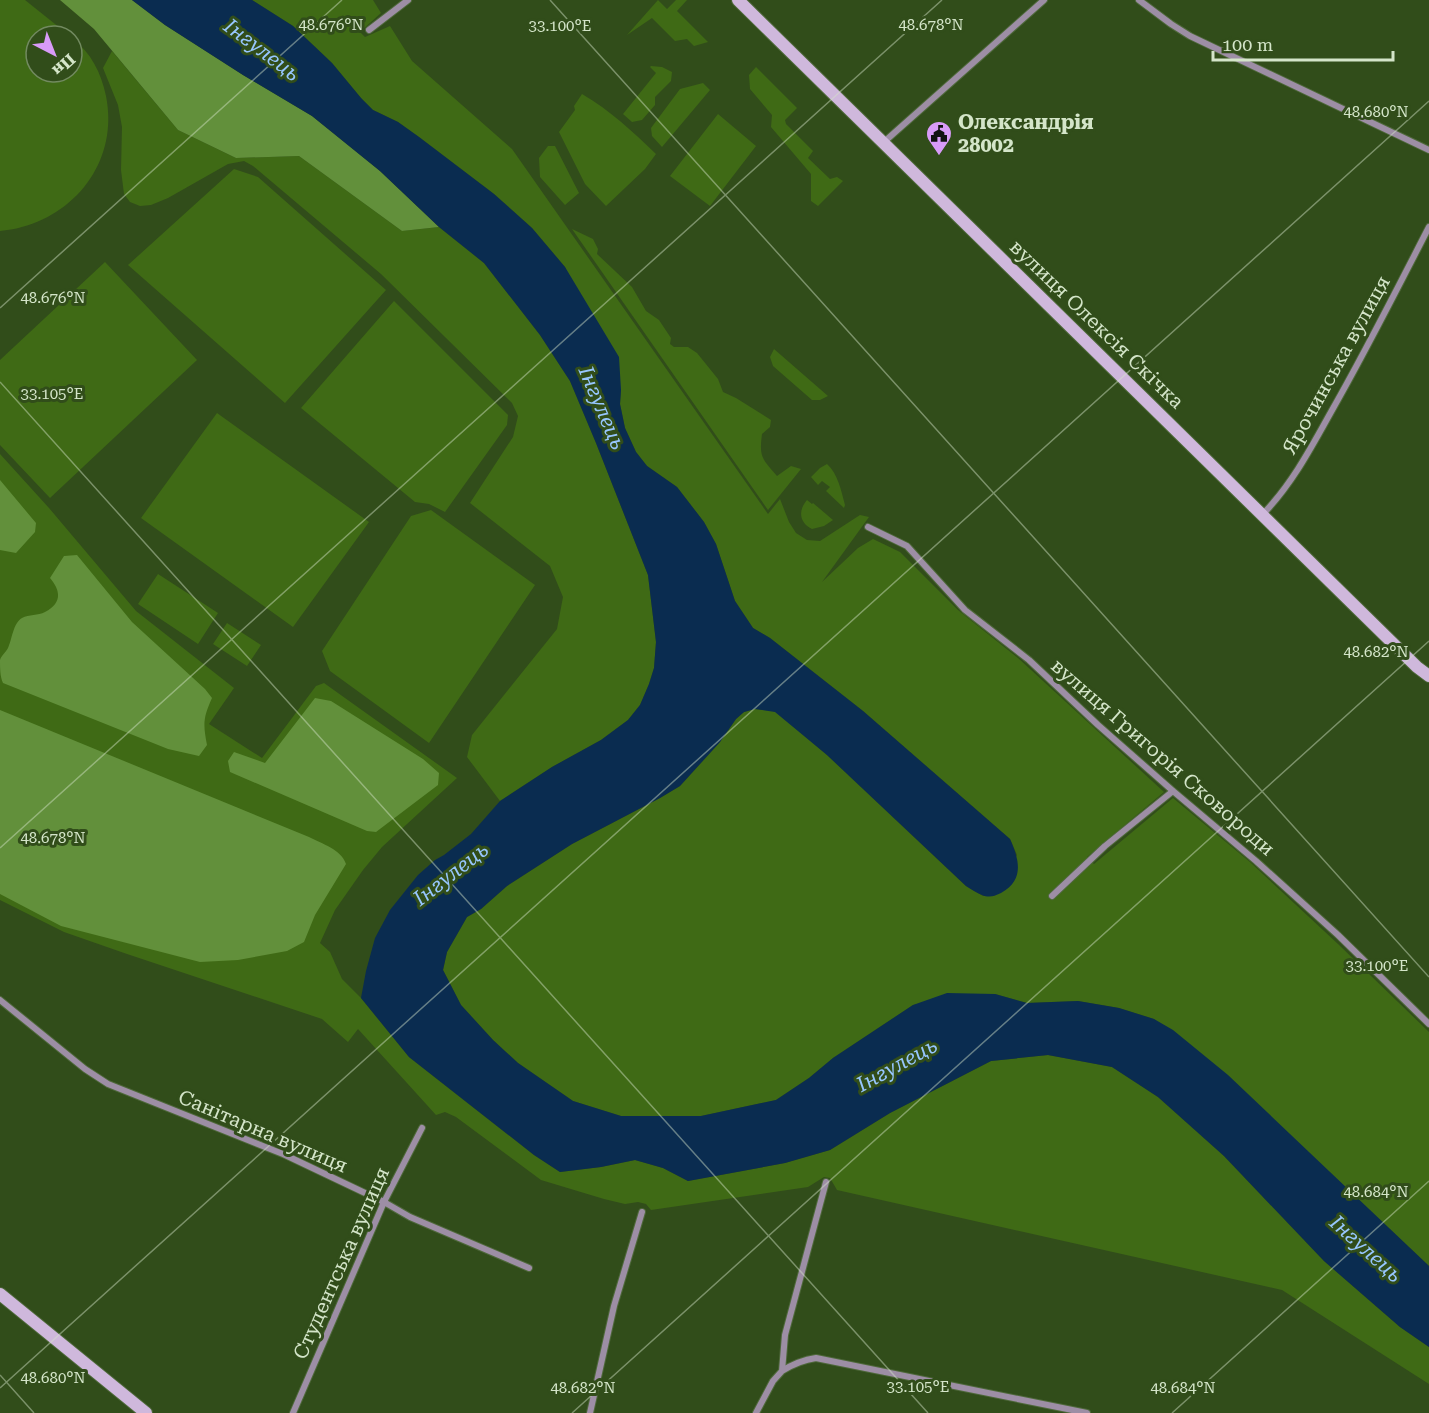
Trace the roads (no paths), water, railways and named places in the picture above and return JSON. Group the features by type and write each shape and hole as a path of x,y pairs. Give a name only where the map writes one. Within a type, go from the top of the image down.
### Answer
{"street":[{"path":"369,30 408,0"},
{"name":"вулиця Олексія Скічка","path":"738,0 1417,667 1429,676"},
{"path":"884,142 1044,0"},
{"path":"1139,0 1190,36 1429,150"},
{"name":"Ярочинська вулиця","path":"1263,514 1277,499 1307,455 1362,358 1429,226"},
{"name":"вулиця Григорія Сковороди","path":"868,527 907,546 965,610 1029,660 1098,725 1256,861 1322,920 1429,1024"},
{"path":"1052,896 1106,846 1173,791"},
{"name":"Санітарна вулиця","path":"0,1000 85,1069 108,1084 284,1154 410,1217 529,1268"},
{"name":"Студентська вулиця","path":"293,1413 384,1202 422,1128"},
{"path":"782,1371 785,1335 826,1182"},
{"path":"590,1413 614,1306 642,1212"},
{"path":"0,1294 139,1411"},
{"path":"756,1413 773,1381 782,1371 792,1364 816,1358 1087,1413"}],"water":[{"name":"Інгулець","path":"132,0 252,0 293,26 332,63 373,110 398,122 419,137 494,194 532,228 565,267 619,357 620,404 625,428 636,452 647,466 677,487 704,522 716,544 735,601 753,628 770,638 863,711 1010,839 1013,847 1018,869 1014,882 1009,888 994,896 978,893 966,886 827,755 775,712 755,709 744,712 680,786 572,844 507,886 481,909 467,917 447,952 443,970 461,1005 493,1040 518,1063 573,1101 621,1116 701,1116 776,1100 809,1078 833,1058 913,1005 947,993 995,994 1027,1003 1078,1001 1119,1008 1154,1019 1173,1030 1228,1075 1429,1266 1429,1347 1400,1327 1324,1261 1224,1156 1158,1097 1112,1067 1048,1055 991,1061 890,1113 830,1150 785,1163 688,1181 663,1168 635,1160 560,1172 534,1155 409,1057 361,998 375,938 390,910 418,875 471,834 500,801 552,767 601,740 628,720 640,705 654,668 656,642 648,575 570,381 540,335 484,263 439,227 380,171 312,116 165,25"}],"place":[{"name":"Олександрія 28002","path":"939,157"}]}
